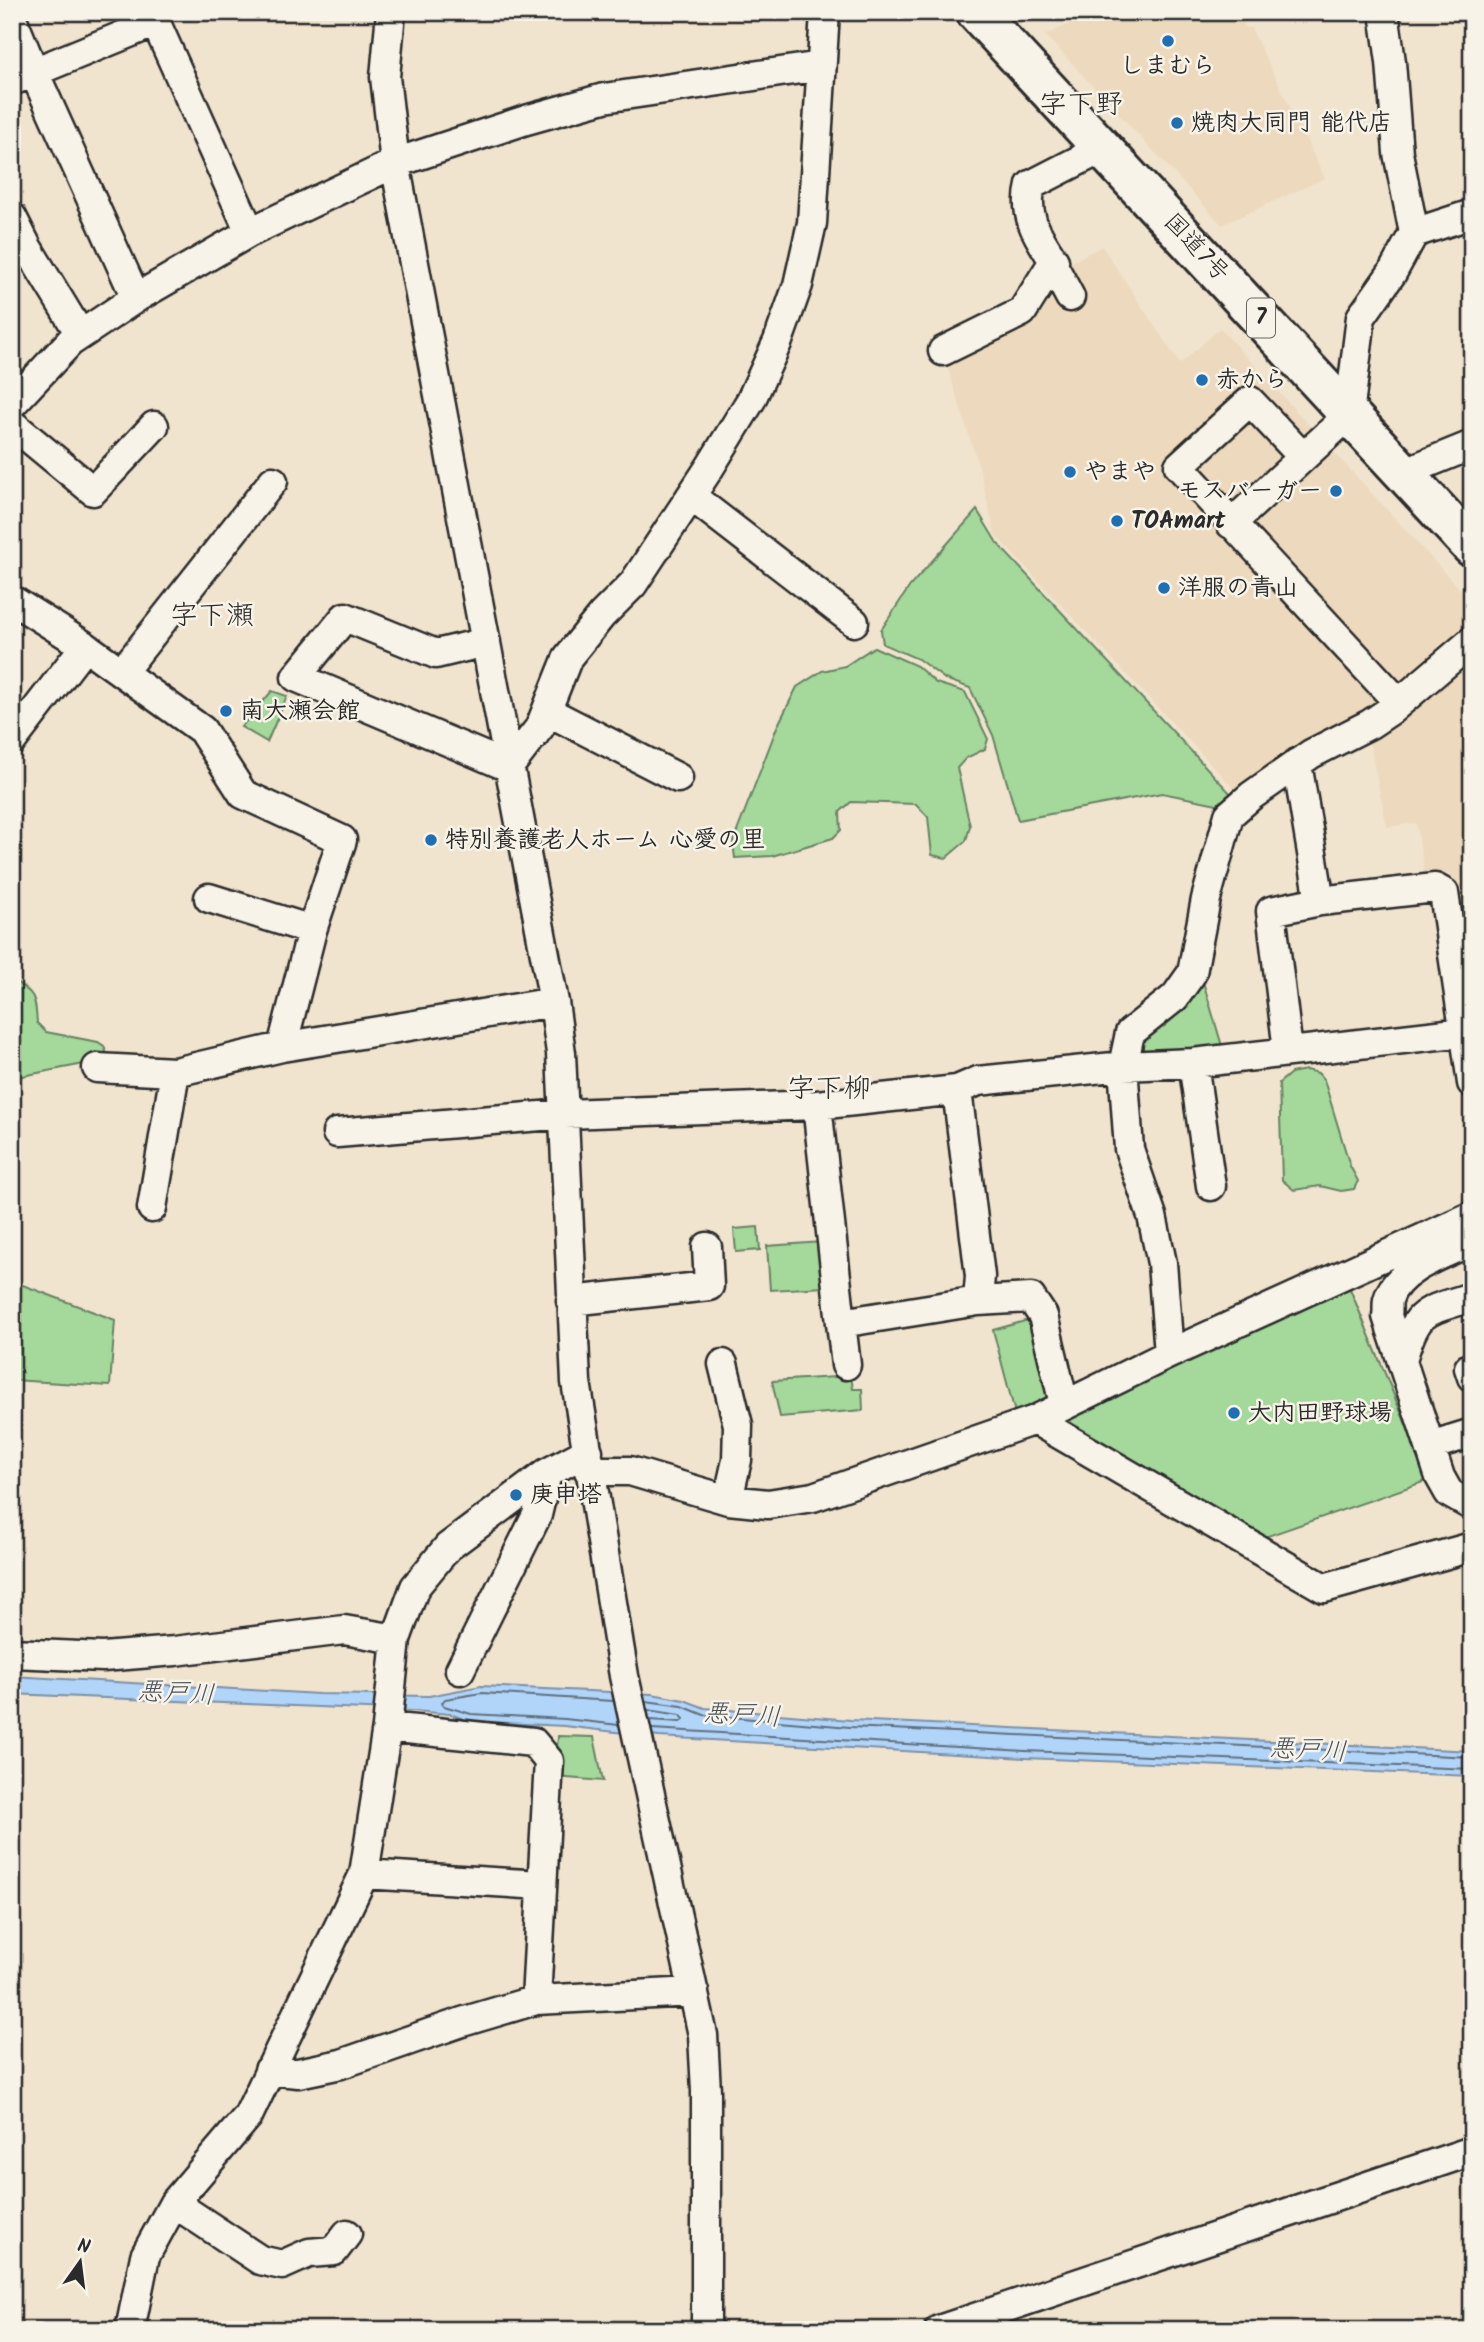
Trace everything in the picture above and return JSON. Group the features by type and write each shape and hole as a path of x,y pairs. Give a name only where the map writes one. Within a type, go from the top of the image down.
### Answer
{"highway":[{"name":"国道7号","path":"976,12 1472,547"}],"street":[{"path":"391,12 385,77 395,163 554,1002 561,1053 576,1382 588,1461 624,1676 702,2035 706,2091 706,2330"},
{"path":"509,767 540,727 568,657 602,615 633,584 691,496 751,400 778,341 798,285 812,222 825,12"},
{"path":"1231,524 1349,415 1361,317 1392,274 1414,233 1398,153 1384,12"},
{"path":"23,76 154,17 250,232"},
{"path":"12,18 23,76 136,298"},
{"path":"12,404 70,342 136,298 250,232 395,163 526,120 604,98 821,66"},
{"path":"943,351 1022,312 1054,261 1031,224 1031,185 1103,148"},
{"path":"1414,233 1472,214"},
{"path":"12,217 27,247 80,334"},
{"path":"1052,265 1070,298"},
{"path":"1303,457 1250,401 1179,466 1395,706"},
{"path":"12,424 93,491 154,426"},
{"path":"1403,472 1472,445"},
{"path":"122,672 272,481"},
{"path":"691,496 854,622"},
{"path":"12,600 85,646 202,730 243,794 342,840 312,930 282,1047"},
{"path":"486,642 436,654 345,617 296,677 509,767"},
{"path":"1169,1354 1162,1263 1152,1216 1129,1149 1124,1066 1130,1034 1175,998 1192,973 1206,899 1229,816 1251,796 1297,763 1370,724 1395,706 1472,641"},
{"path":"13,737 85,646"},
{"path":"547,711 678,778"},
{"path":"1297,763 1320,901"},
{"path":"1288,1051 1271,911 1320,901 1435,888 1444,892 1472,1083"},
{"path":"209,898 312,930"},
{"path":"97,1068 175,1072 282,1047 554,1002"},
{"path":"337,1133 565,1114 817,1105 957,1090 978,1081 1124,1066 1193,1063 1464,1032"},
{"path":"1193,1063 1211,1186"},
{"path":"152,1208 175,1072"},
{"path":"957,1090 980,1276 978,1301"},
{"path":"817,1105 846,1365"},
{"path":"131,2330 145,2256 174,2203 248,2116 364,1874 387,1727 396,1639 415,1587 448,1548 547,1473 588,1461 728,1500 768,1504 813,1497 1035,1420 1169,1354 1472,1216"},
{"path":"1472,1241 1412,1270 1392,1292 1388,1300 1387,1316 1440,1477 1449,1493 1472,1506"},
{"path":"572,1301 709,1286 706,1247"},
{"path":"1402,1360 1416,1321 1431,1310 1472,1297"},
{"path":"841,1323 978,1301 1031,1298 1043,1316 1064,1404"},
{"path":"723,1364 738,1426 737,1460 728,1500"},
{"path":"1472,1367 1469,1368 1472,1377"},
{"path":"1035,1420 1324,1588 1472,1547"},
{"path":"1430,1446 1472,1433"},
{"path":"460,1670 537,1515 547,1473"},
{"path":"12,1653 103,1657 344,1630 396,1639"},
{"path":"387,1727 533,1742 550,1761 536,2000"},
{"path":"364,1874 542,1885"},
{"path":"269,2070 298,2073 341,2064 462,2022 536,2000 694,1993"},
{"path":"939,2330 1472,2151"},
{"path":"174,2203 260,2260 282,2265 309,2253 334,2251 347,2234"}],"shaded area":[{"path":"1087,12 1241,12 1245,27 1251,28 1325,178 1222,225 1045,35 1088,16"},
{"path":"1102,246 1180,364 1220,328 1472,602 1472,618 1426,663 1380,696 1368,714 1239,794 995,535 979,467 945,360 1064,266"},
{"path":"1472,663 1471,1015 1450,874 1425,877 1416,823 1387,827 1368,737 1403,717"}],"green space":[{"path":"977,510 997,543 1232,795 1217,804 1162,793 1018,820 993,735 970,688 945,679 918,659 883,644 881,630 910,586"},
{"path":"874,647 917,666 936,683 965,692 988,739 985,749 966,758 957,768 970,826 966,841 946,858 932,855 928,817 916,804 851,802 840,812 841,830 833,838 772,856 735,858 733,842 777,727 797,687 822,671 845,666"},
{"path":"272,691 287,696 267,742 241,727"},
{"path":"1201,975 1222,1046 1144,1060 1135,1044"},
{"path":"12,980 30,992 36,1007 37,1023 46,1032 98,1042 104,1046 107,1054 104,1060 12,1078"},
{"path":"1306,1070 1318,1073 1324,1080 1350,1166 1358,1181 1354,1189 1341,1191 1320,1186 1294,1190 1282,1180 1279,1083 1291,1073"},
{"path":"758,1227 760,1250 736,1252 734,1229"},
{"path":"822,1242 825,1287 770,1290 767,1246"},
{"path":"12,1281 115,1320 110,1386 12,1380"},
{"name":"大内田野球場","path":"1348,1284 1429,1480 1262,1538 1049,1423"},
{"path":"1032,1319 1052,1385 1048,1404 1015,1413 993,1330"},
{"path":"851,1376 853,1389 862,1389 863,1410 780,1417 772,1381"},
{"path":"558,1736 594,1737 603,1781 555,1777"}],"water":[{"name":"悪戸川","path":"12,1676 319,1694 429,1696 481,1686 652,1694 684,1700 705,1708 851,1720 1472,1751 1472,1776 1025,1758 659,1737 564,1726 469,1721 450,1714 414,1711 12,1694"}],"place":[{"name":"しまむら","path":"1168,41"},
{"name":"焼肉大同門 能代店","path":"1177,123"},
{"name":"赤から","path":"1202,380"},
{"name":"やまや","path":"1070,472"},
{"name":"モスバーガー","path":"1336,491"},
{"name":"TOAmart","path":"1117,521"},
{"name":"洋服の青山","path":"1164,588"},
{"name":"南大瀬会館","path":"226,711"},
{"name":"特別養護老人ホーム 心愛の里","path":"431,840"},
{"name":"大内田野球場","path":"1234,1413"},
{"name":"庚申塔","path":"516,1495"}],"district":[{"name":"字下野","path":"1081,105"},
{"name":"字下瀬","path":"212,616"},
{"name":"字下柳","path":"829,1089"}]}
